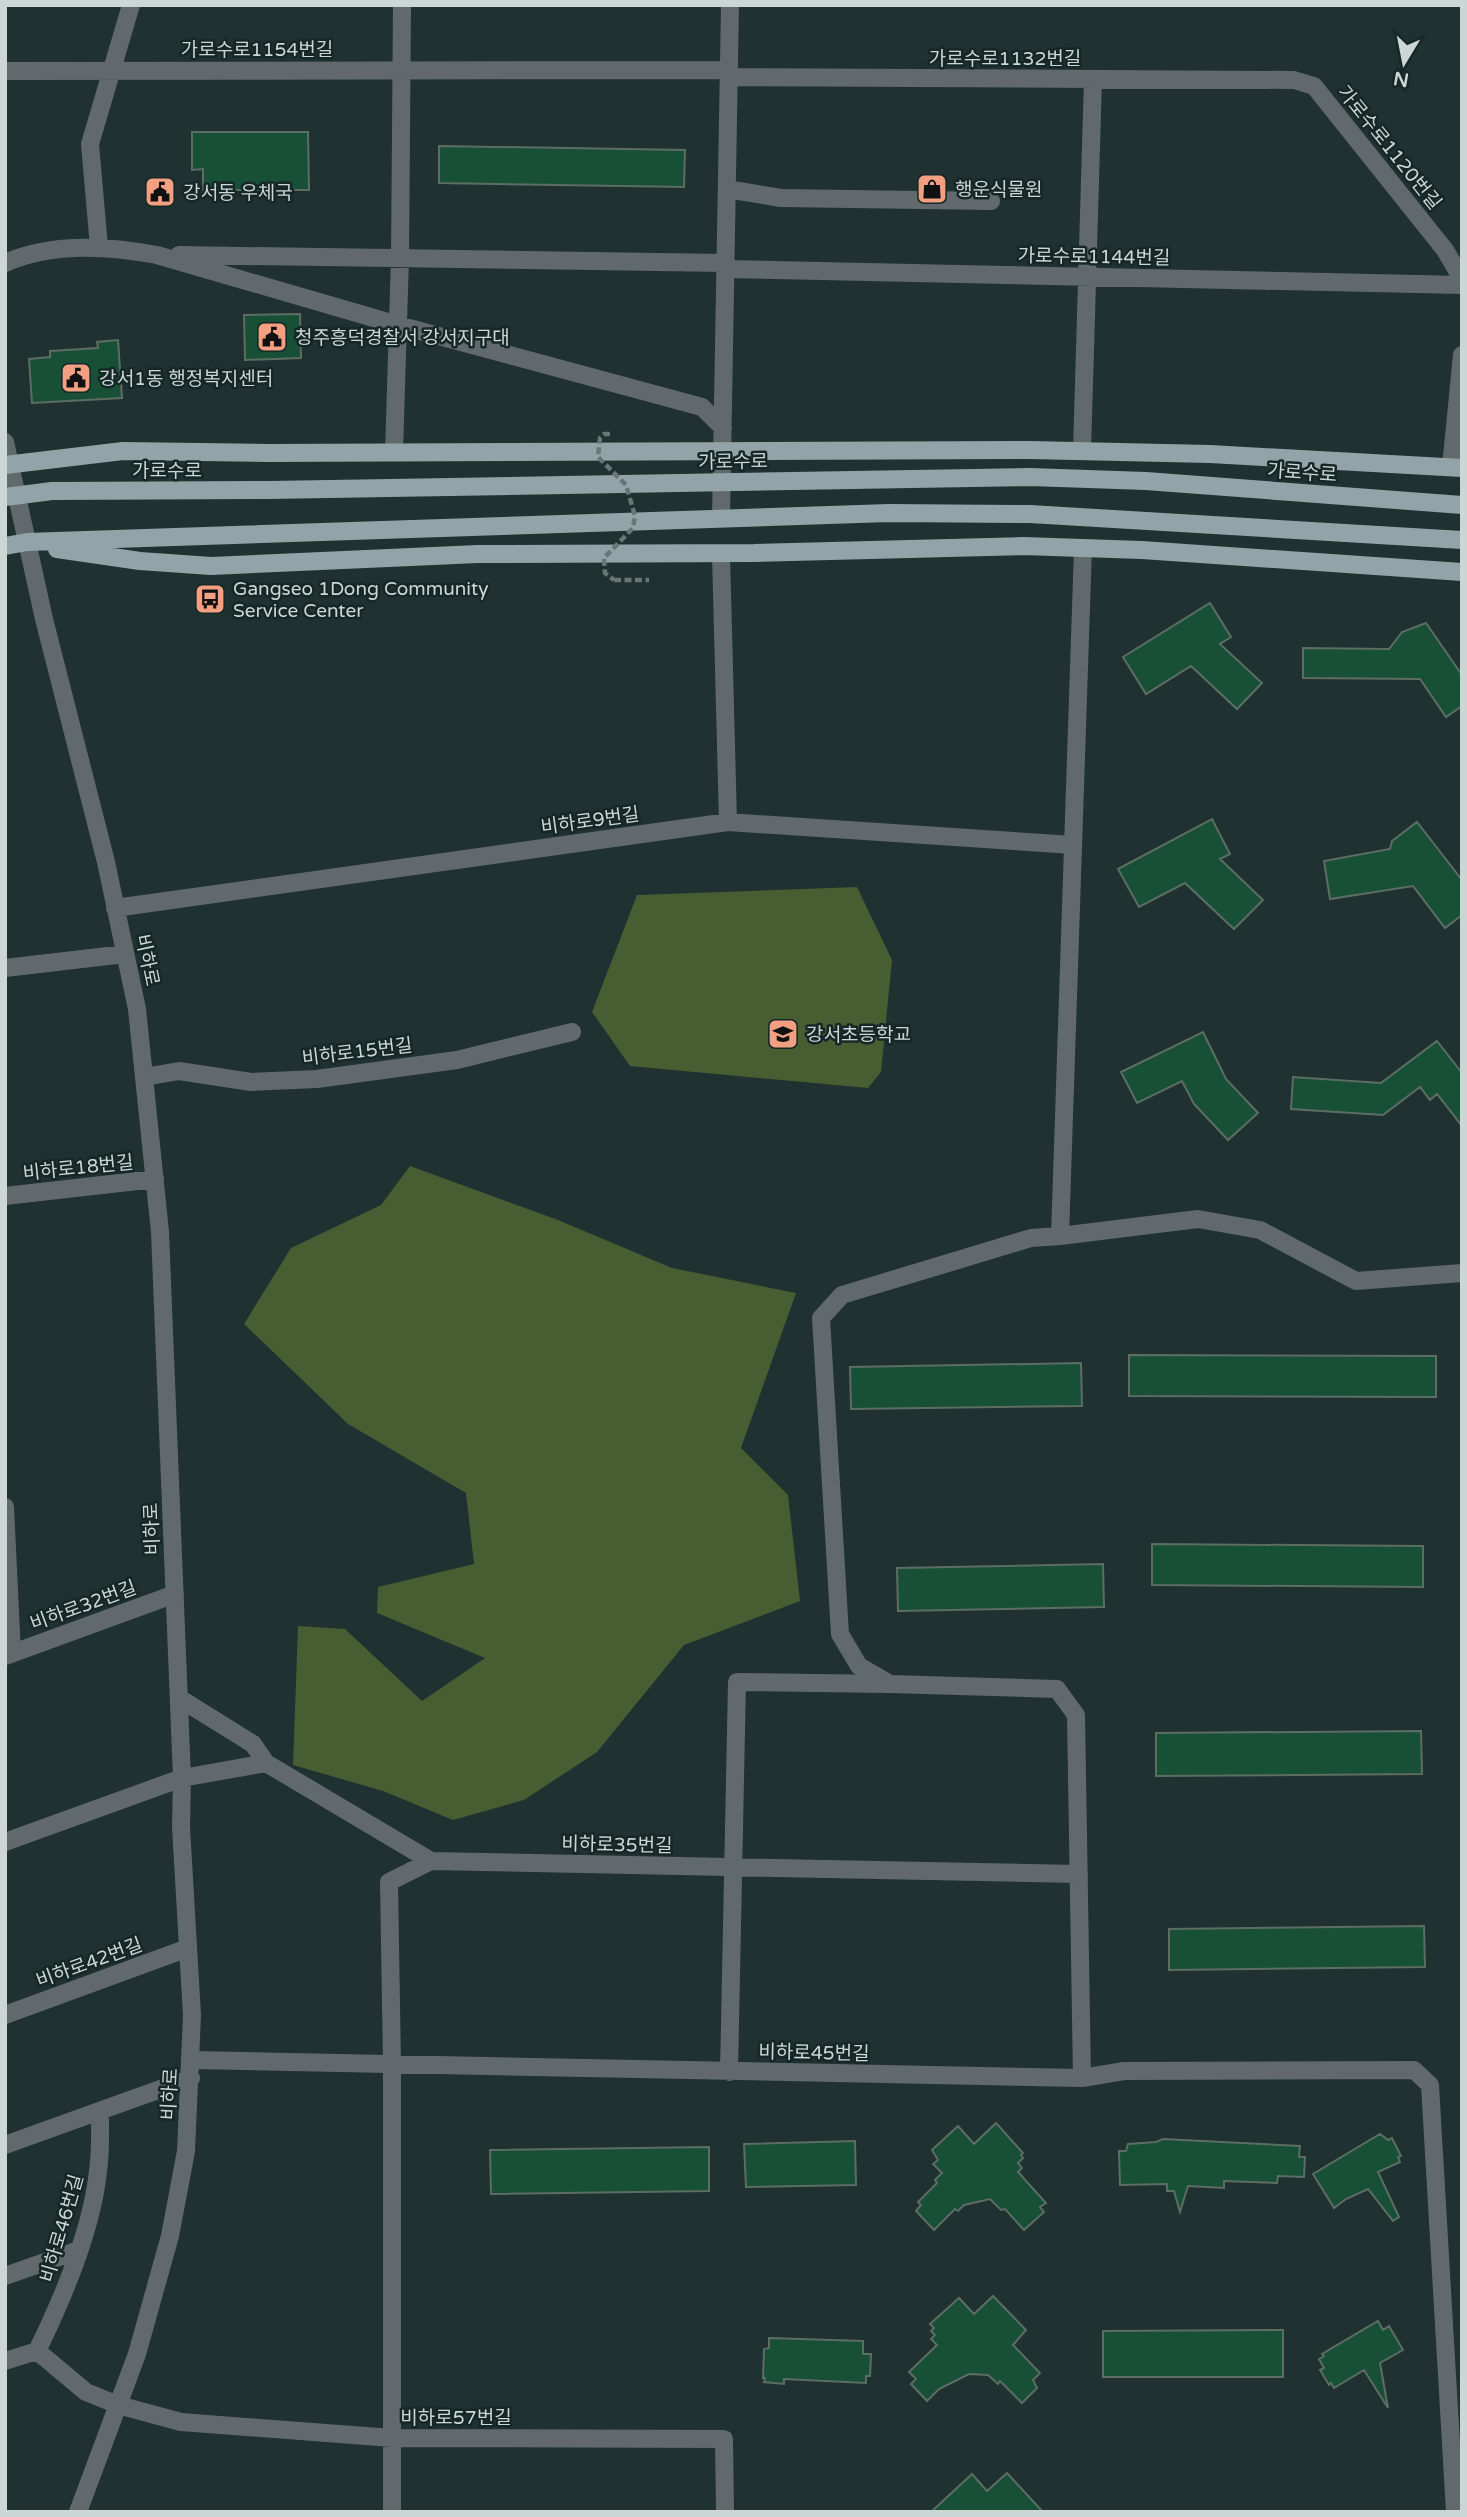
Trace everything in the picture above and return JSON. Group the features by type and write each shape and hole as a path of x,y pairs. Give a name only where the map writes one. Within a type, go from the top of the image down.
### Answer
{"main road":[{"path":"7,464 123,451 1082,451 1210,454 1456,468"},
{"name":"가로수로","path":"11,496 52,491 297,490 1030,477 1146,481 1462,505"},
{"path":"5,546 27,542 889,513 1030,513 1462,540"},
{"path":"27,542 140,561 211,566 478,554 721,554 1023,546 1142,550 1462,572"}],"street":[{"path":"99,247 90,144 131,5"},
{"path":"394,452 400,258 402,5"},
{"path":"721,518 730,5"},
{"name":"가로수로1154번길","path":"5,71 401,70 729,74"},
{"name":"가로수로1132번길","path":"729,74 1093,79"},
{"path":"1082,451 1093,79"},
{"name":"가로수로1120번길","path":"1093,79 1294,80 1314,86 1445,250 1462,279"},
{"path":"727,189 781,198 991,201"},
{"path":"5,263 24,255 99,247 158,255 398,325 702,407 723,428"},
{"name":"가로수로1144번길","path":"158,255 400,258 1462,285"},
{"path":"1456,468 1462,355"},
{"name":"비하로","path":"5,442 11,496 27,542 137,1009 160,1232 182,1778 181,1827 191,2069 186,2151 170,2236 138,2354 82,2511"},
{"path":"1060,1236 1083,548"},
{"path":"721,554 728,822"},
{"name":"비하로9번길","path":"115,908 728,822 1073,845"},
{"path":"5,968 125,954"},
{"name":"비하로15번길","path":"144,1077 178,1071 251,1082 317,1079 457,1059 572,1032"},
{"name":"비하로18번길","path":"5,1196 155,1179"},
{"path":"890,1684 859,1666 840,1634 821,1318 842,1295 1031,1238 1198,1219 1260,1230 1356,1281 1462,1273"},
{"path":"5,1507 8,1655"},
{"name":"비하로32번길","path":"8,1655 175,1594"},
{"path":"729,2071 737,1682 890,1684 1057,1689 1076,1715 1082,2078"},
{"name":"비하로35번길","path":"179,1698 253,1744 267,1763 431,1861 1079,1874"},
{"path":"5,1842 182,1778 267,1763"},
{"path":"393,2512 389,1882 431,1861"},
{"name":"비하로42번길","path":"5,2015 188,1948"},
{"name":"비하로45번길","path":"191,2069 392,2065 1082,2078 1124,2071 1414,2070 1430,2085 1455,2512"},
{"path":"5,2146 100,2111 191,2069"},
{"name":"비하로46번길","path":"37,2351 62,2300 79,2250 98,2172 100,2111"},
{"path":"5,2276 79,2250"},
{"path":"5,2361 37,2351"},
{"name":"비하로57번길","path":"37,2351 86,2392 118,2405 181,2422 392,2438 724,2438 725,2512"}],"path":[{"path":"610,434 604,434 600,438 598,457 626,485 635,516 633,528 604,558 605,573 614,580 649,579"}],"green space":[{"path":"857,887 892,960 881,1072 868,1088 630,1066 592,1012 637,895"},
{"path":"410,1166 558,1220 672,1268 796,1293 741,1448 788,1495 800,1601 684,1645 597,1752 524,1800 453,1820 383,1791 293,1765 298,1626 345,1629 422,1701 485,1658 377,1613 378,1587 474,1564 466,1493 348,1424 244,1324 291,1248 381,1205"}],"building":[{"path":"192,132 308,132 309,190 203,190 203,169 192,170"},
{"path":"439,146 685,150 684,187 439,183"},
{"name":"청주흥덕경찰서 강서지구대","path":"300,314 301,358 245,360 244,315"},
{"name":"강서1동 행정복지센터","path":"118,340 122,398 32,403 29,359 50,357 50,351 98,348 97,342"},
{"path":"1210,603 1231,637 1220,644 1262,683 1237,709 1191,666 1146,694 1123,657"},
{"path":"1426,623 1462,675 1462,706 1446,717 1420,679 1303,678 1303,648 1389,649 1402,632"},
{"path":"1212,819 1230,854 1220,859 1263,900 1234,929 1185,883 1139,907 1118,869"},
{"path":"1417,822 1462,880 1462,915 1445,928 1413,886 1330,899 1324,861 1390,849 1392,841"},
{"path":"1203,1032 1226,1079 1258,1113 1228,1140 1194,1104 1182,1081 1137,1103 1121,1072"},
{"path":"1437,1041 1462,1073 1462,1126 1437,1094 1430,1100 1420,1087 1383,1115 1291,1109 1293,1077 1381,1083"},
{"path":"1129,1355 1436,1356 1436,1397 1129,1396"},
{"path":"1081,1363 1082,1406 851,1409 850,1367"},
{"path":"1152,1544 1423,1546 1423,1587 1152,1585"},
{"path":"1103,1564 1104,1607 898,1611 897,1568"},
{"path":"1421,1731 1422,1774 1156,1776 1156,1733"},
{"path":"1424,1926 1425,1967 1169,1970 1169,1929"},
{"path":"996,2123 1023,2153 1023,2158 1018,2163 1022,2168 1018,2172 1046,2203 1040,2207 1044,2212 1024,2230 1005,2209 1001,2210 990,2199 964,2205 958,2211 955,2209 934,2230 916,2211 921,2205 918,2202 937,2183 935,2180 942,2173 933,2164 938,2160 932,2150 958,2126 974,2144"},
{"path":"1380,2134 1388,2140 1392,2138 1401,2156 1398,2157 1400,2162 1378,2172 1399,2217 1393,2221 1368,2189 1334,2208 1313,2174"},
{"path":"1163,2139 1300,2146 1299,2157 1305,2157 1304,2177 1278,2176 1277,2183 1224,2181 1224,2188 1188,2186 1180,2212 1174,2191 1167,2191 1167,2184 1120,2185 1119,2151 1126,2151 1128,2144"},
{"path":"855,2141 856,2185 746,2187 744,2144"},
{"path":"709,2147 709,2191 491,2194 490,2150"},
{"path":"993,2296 1026,2330 1013,2345 1040,2373 1033,2380 1037,2388 1022,2403 1000,2381 998,2384 988,2375 969,2374 939,2389 927,2401 911,2384 916,2379 909,2372 937,2345 931,2339 935,2335 930,2324 959,2298 974,2314"},
{"path":"1378,2321 1383,2330 1389,2326 1403,2350 1380,2363 1388,2408 1364,2370 1334,2388 1331,2383 1329,2385 1320,2370 1324,2368 1319,2359 1324,2356 1322,2354"},
{"path":"1283,2330 1283,2377 1103,2377 1103,2331"},
{"path":"769,2338 863,2341 863,2354 871,2354 870,2376 866,2376 866,2383 784,2379 784,2384 764,2382 764,2349 769,2348"},
{"path":"1007,2473 1043,2512 931,2512 972,2474 987,2491"}],"place":[{"name":"행운식물원","path":"932,189"},
{"name":"강서동 우체국","path":"160,192"},
{"name":"청주흥덕경찰서 강서지구대","path":"272,337"},
{"name":"강서1동 행정복지센터","path":"76,378"},
{"name":"Gangseo 1Dong Community Service Center","path":"210,599"},
{"name":"강서초등학교","path":"783,1034"}]}
